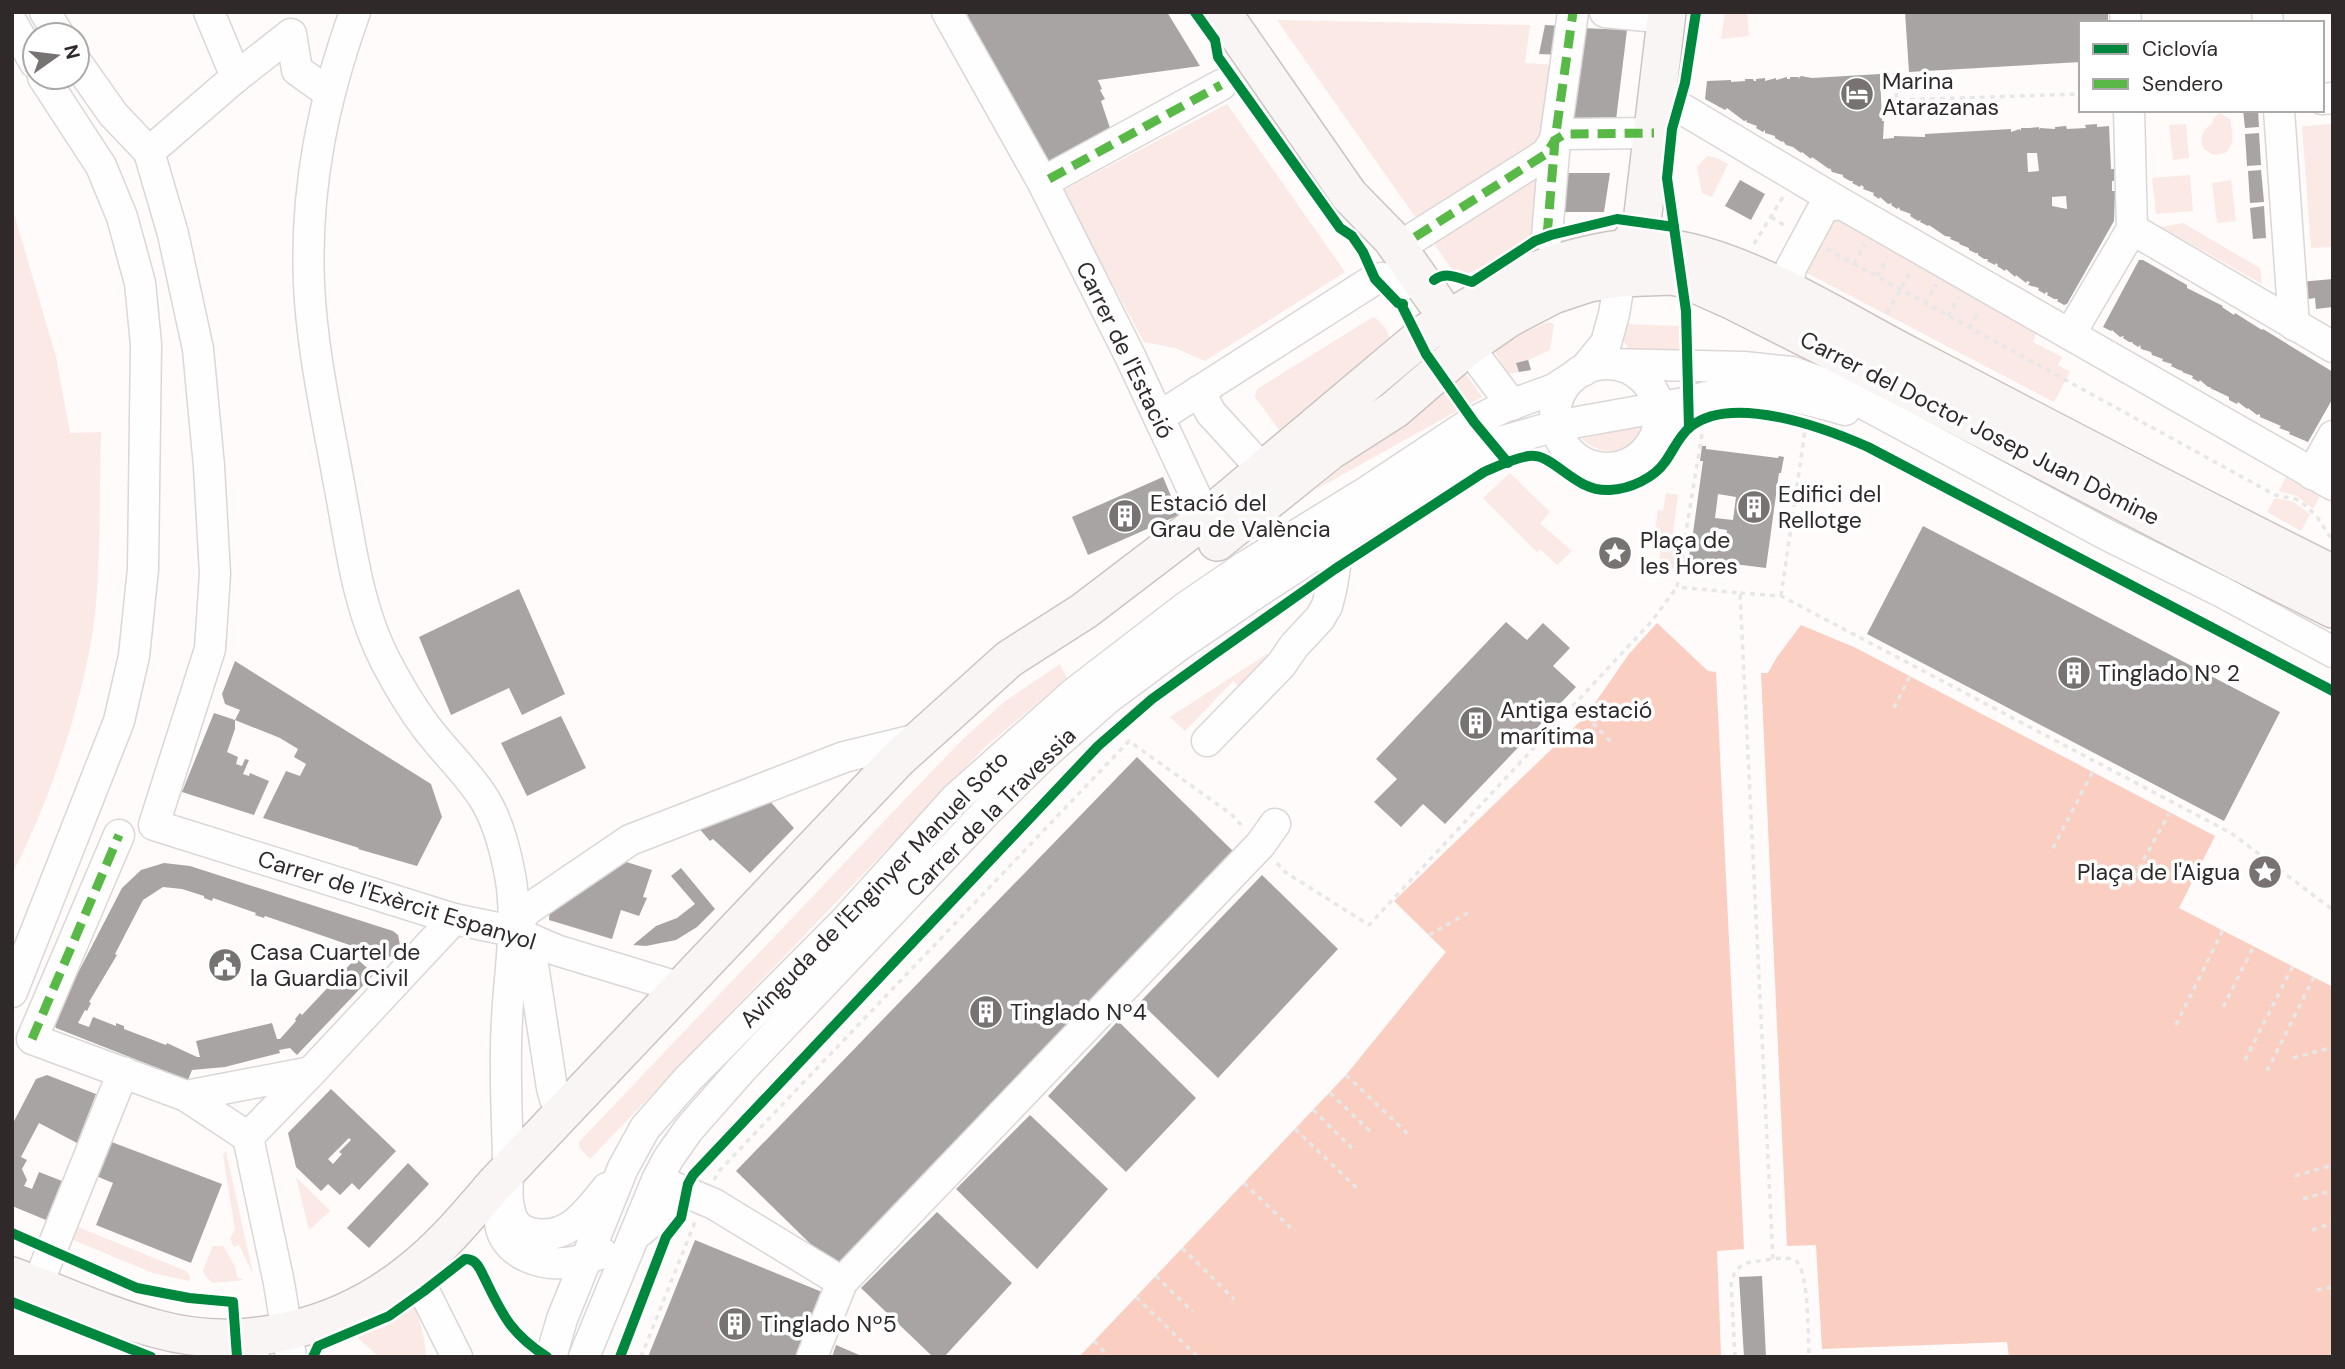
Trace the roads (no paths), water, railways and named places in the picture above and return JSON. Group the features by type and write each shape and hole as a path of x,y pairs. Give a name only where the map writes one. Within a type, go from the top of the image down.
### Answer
{"main road":[{"path":"1222,12 1349,195 1377,249 1419,310 1448,333"},
{"path":"25,1281 158,1330 208,1338 265,1337 289,1344 327,1319 356,1306 408,1274 508,1183 564,1112 898,759 1009,659 1084,611 1448,333 1508,318 1553,295 1589,283 1634,249 1654,133 1667,15"},
{"path":"1349,195 1391,238 1448,333"},
{"name":"Carrer del Doctor Josep Juan Dòmine","path":"1634,249 1660,270 1720,295 1804,337 2333,609"},
{"name":"Carrer del Doctor Josep Juan Dòmine","path":"1634,249 1678,250 1725,262 1796,296 2333,574"},
{"path":"1084,611 1176,570 1220,540 1330,451 1394,410 1448,333"}],"street":[{"path":"209,12 236,77"},
{"path":"355,12 322,118 313,171 309,283 323,395 355,571 368,620 390,670 426,728 484,797 496,822 511,879 552,1087 555,1099 564,1112"},
{"name":"Carrer de l'Estació","path":"947,12 1046,181 1206,518"},
{"path":"1547,236 1555,140 1573,12"},
{"path":"1605,12 1667,15"},
{"path":"12,23 21,39"},
{"path":"91,83 113,114 149,152 291,34 298,70 329,93"},
{"path":"1046,181 1221,85"},
{"path":"12,992 119,721 134,656 143,569 146,344 140,283 122,217 101,166 52,91"},
{"path":"1658,91 1679,107 1842,204 2323,479 2333,436"},
{"path":"2070,334 2132,229 2129,112"},
{"path":"2279,112 2294,325"},
{"path":"1415,237 1546,154 1555,140 1564,134 1654,133"},
{"name":"Carrer de l'Exèrcit Espanyol","path":"149,152 173,234 198,349 209,466 215,574 210,649 154,825 454,919 521,935 633,975 681,988"},
{"path":"1796,296 1789,279 1791,268 1821,212 1827,206 1842,204"},
{"path":"2132,229 2333,347"},
{"path":"1634,249 1606,343 1588,371 1562,391 1556,408 1556,426 1563,443 1574,457 1602,468 1618,467 1638,458 1675,412 1689,402"},
{"path":"1159,418 1375,279 1382,278 1403,285"},
{"path":"1448,333 1511,405"},
{"name":"Carrer del Doctor Josep Juan Dòmine","path":"1588,371 1744,367 1792,372 1829,384 2333,652"},
{"path":"1588,371 1626,368 1641,377 1652,390 1658,407 1659,424 1653,441"},
{"name":"Avinguda de l'Enginyer Manuel Soto","path":"551,1357 562,1319 623,1168 645,1128 688,1079 845,921 955,799 1073,694 1186,607 1246,566 1466,426 1554,389 1588,371"},
{"path":"1199,391 1211,413 1264,471"},
{"name":"Carrer del Doctor Josep Juan Dòmine","path":"1493,444 1556,426 1723,394 1780,394 1818,401 1872,418 1968,460"},
{"name":"Avinguda de l'Enginyer Manuel Soto","path":"1391,474 1447,453 1493,444 1536,442 1574,457"},
{"name":"Carrer de la Travessia","path":"584,1357 657,1180 689,1129 741,1070 1046,753 1107,699 1181,644 1429,481 1493,444"},
{"path":"1207,741 1281,666 1294,646 1320,618 1327,606 1332,586 1339,540"},
{"path":"623,1168 580,1219 569,1228 555,1234 538,1235 525,1231 513,1219 508,1183 506,1029 527,910 630,840 844,757 922,738"},
{"path":"812,1357 842,1282 1267,834"},
{"path":"119,835 32,1039 186,1096 248,1137 289,1344"},
{"path":"248,1137 454,919"},
{"path":"25,1281 123,1072"},
{"path":"186,1096 311,1072"},
{"path":"657,1180 696,1196 842,1282"},
{"path":"508,1183 500,1225 507,1241 526,1257 563,1264 611,1250 696,1196"},
{"path":"408,1274 424,1291 457,1357"},
{"name":"Avinguda de l'Enginyer Manuel Soto","path":"535,1357 562,1319"},
{"path":"133,1322 172,1342 254,1357"}],"place":[{"name":"Marina Atarazanas","path":"1857,94"},
{"name":"Edifici del Rellotge","path":"1754,507"},
{"name":"Estació del Grau de València","path":"1125,516"},
{"name":"Plaça de les Hores","path":"1615,553"},
{"name":"Tinglado Nº 2","path":"2074,673"},
{"name":"Antiga estació marítima","path":"1476,723"},
{"name":"Plaça de l'Aigua","path":"2265,872"},
{"name":"Casa Cuartel de la Guardia Civil","path":"225,965"},
{"name":"Tinglado Nº4","path":"986,1012"},
{"name":"Tinglado Nº5","path":"735,1324"}]}
